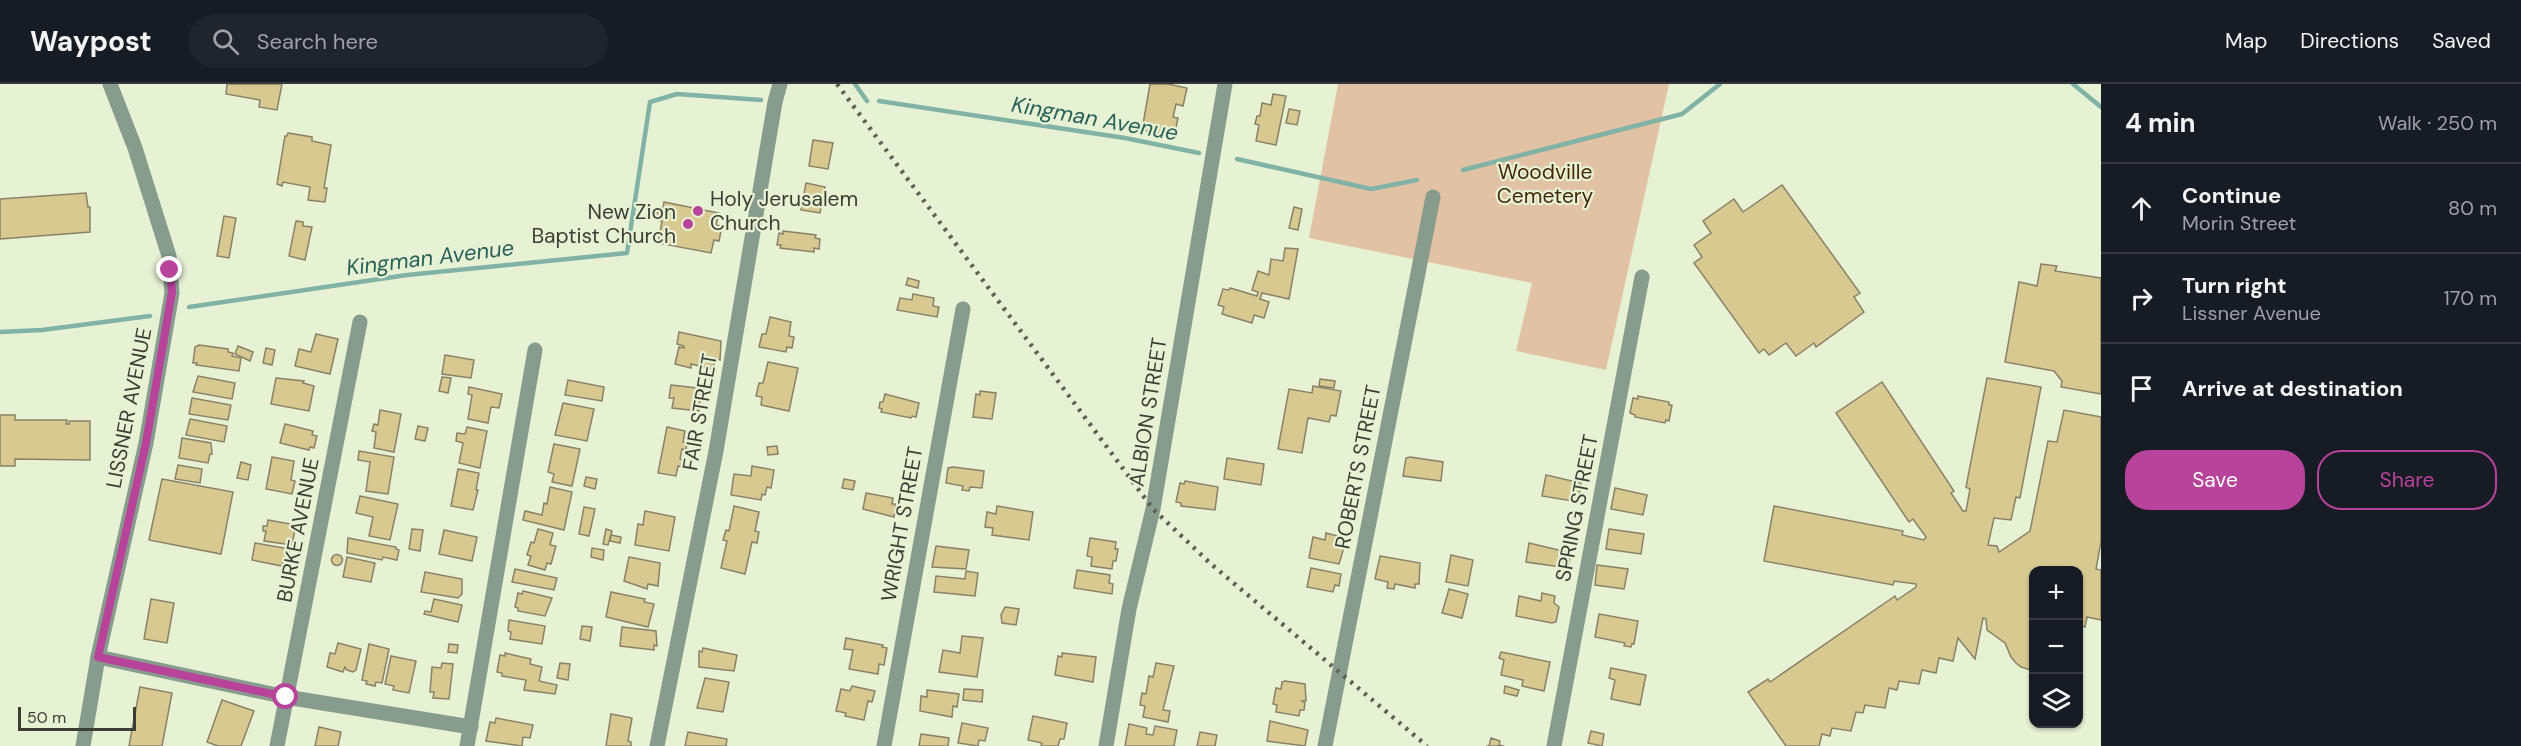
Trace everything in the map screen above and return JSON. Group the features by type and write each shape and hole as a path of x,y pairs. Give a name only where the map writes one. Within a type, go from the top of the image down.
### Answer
{"street":[{"name":"LISSNER AVENUE","path":"83,746 98,657 146,443 172,292 169,256 135,148 110,84"},
{"name":"FAIR STREET","path":"657,746 716,451 775,102 780,84"},
{"name":"ALBION STREET","path":"1106,746 1129,609 1153,508 1225,84"},
{"name":"ROBERTS STREET","path":"1324,746 1433,197"},
{"name":"SPRING STREET","path":"1554,746 1642,277"},
{"name":"WRIGHT STREET","path":"884,746 963,309"},
{"name":"BURKE AVENUE","path":"277,746 360,322"},
{"path":"467,746 535,350"},
{"path":"98,657 286,697 471,727"}],"green space":[{"name":"Woodville Cemetery","path":"1338,84 1669,84 1606,370 1516,351 1532,283 1309,238"}],"building":[{"path":"227,84 282,84 277,110 259,107 260,100 226,94"},
{"path":"1150,84 1168,84 1187,88 1183,106 1176,104 1173,117 1178,118 1174,137 1142,130"},
{"path":"1273,94 1286,96 1276,145 1256,141 1259,125 1255,124 1257,116 1260,116 1262,103 1271,105"},
{"path":"1289,109 1300,111 1297,125 1286,123"},
{"path":"288,133 312,137 312,141 331,145 324,188 327,188 325,202 308,200 310,187 283,182 282,186 277,184 285,136"},
{"path":"813,140 833,143 828,169 809,166"},
{"path":"806,183 825,187 820,213 801,210"},
{"path":"1782,185 1860,293 1854,297 1864,312 1816,347 1814,343 1796,356 1786,343 1769,355 1764,349 1759,353 1694,263 1702,257 1694,245 1711,233 1703,221 1734,199 1743,212"},
{"path":"86,193 88,207 90,207 90,232 0,239 0,199"},
{"path":"664,202 719,213 716,225 722,226 719,241 714,240 711,253 658,243 662,221 656,220 657,212 662,213"},
{"path":"1294,207 1302,209 1298,230 1289,228"},
{"path":"224,216 236,218 229,258 217,256"},
{"path":"296,221 303,222 303,226 312,227 305,260 289,256"},
{"path":"783,231 816,235 815,238 820,239 819,249 814,248 814,252 780,248 781,245 777,245 779,233 783,234"},
{"path":"1285,248 1298,249 1289,299 1262,293 1260,299 1269,302 1264,318 1254,315 1252,323 1222,314 1224,307 1218,305 1223,289 1229,290 1230,288 1257,296 1258,292 1252,290 1258,271 1269,275 1271,259 1283,261"},
{"path":"2041,264 2057,266 2055,271 2101,278 2101,394 2061,387 2062,381 2054,371 2005,362 2019,282 2037,286"},
{"path":"908,278 919,281 918,288 906,285"},
{"path":"913,294 934,298 933,306 939,307 937,317 897,310 900,298 912,300"},
{"path":"770,317 791,322 789,336 794,337 792,348 787,347 786,352 759,347 762,334 766,334"},
{"path":"679,332 721,341 720,360 715,358 713,369 691,364 691,368 675,364 679,347 684,348 677,344"},
{"path":"316,334 338,339 330,374 295,366 299,349 311,352"},
{"path":"199,345 228,349 228,352 233,353 232,356 241,358 239,371 196,365 197,363 193,363 195,347"},
{"path":"238,346 253,352 250,361 235,354"},
{"path":"266,348 275,350 272,365 263,363"},
{"path":"445,355 474,360 471,378 442,374"},
{"path":"768,362 798,368 789,411 761,405 762,397 756,396 759,383 763,383"},
{"path":"198,376 235,383 232,399 193,392"},
{"path":"442,377 451,378 448,393 439,391"},
{"path":"276,378 304,381 303,383 314,386 309,411 271,404"},
{"path":"1987,378 2041,387 2020,498 2016,497 2011,520 1994,518 1988,545 1997,546 1999,552 2030,531 2048,441 2057,442 2064,410 2101,417 2101,542 2096,569 2101,570 2101,620 2087,617 2085,627 2083,627 2083,566 2029,566 2029,669 2016,663 2005,643 1987,630 1986,619 1983,618 1975,659 1958,638 1953,661 1939,658 1936,673 1922,670 1919,684 1899,681 1897,690 1889,688 1885,708 1865,705 1863,713 1856,712 1851,731 1832,728 1830,736 1822,734 1819,746 1786,746 1748,692 1768,679 1770,682 1895,596 1897,600 1916,587 1916,584 1894,581 1893,585 1764,561 1774,506 1903,531 1902,535 1924,540 1926,537 1913,519 1909,522 1836,413 1882,382 1954,491 1951,493 1963,511 1966,511 1970,489 1966,487"},
{"path":"1320,379 1335,381 1334,388 1319,386"},
{"path":"568,380 604,387 602,401 565,395"},
{"path":"671,385 706,389 705,401 700,400 699,411 672,408 674,398 669,398"},
{"path":"1313,386 1341,391 1336,416 1331,415 1329,422 1308,418 1302,453 1278,449 1289,389 1312,393"},
{"path":"469,387 502,394 499,408 491,407 488,423 468,419 472,395 468,394"},
{"path":"980,391 996,393 992,419 973,417 976,394 980,395"},
{"path":"885,394 919,403 916,417 881,412 880,402 883,402"},
{"path":"1638,396 1669,402 1669,405 1672,405 1669,421 1666,420 1665,423 1635,417 1630,413 1633,398 1638,399"},
{"path":"192,398 231,405 228,420 189,414"},
{"path":"563,403 594,409 587,441 555,435"},
{"path":"380,410 401,414 394,452 374,448 376,432 372,431 374,424 378,425"},
{"path":"0,415 15,415 15,420 67,420 66,424 69,424 69,421 90,421 90,460 15,459 15,466 0,466"},
{"path":"190,419 227,426 224,442 186,435"},
{"path":"285,424 313,431 312,435 317,436 314,448 310,447 309,450 280,443"},
{"path":"418,426 428,428 425,441 415,439"},
{"path":"467,427 487,431 480,468 459,463 463,443 456,441 457,433 465,434"},
{"path":"667,427 685,431 683,442 687,443 686,450 682,449 680,459 684,460 682,467 678,466 676,476 658,473"},
{"path":"182,438 211,443 212,454 210,454 208,463 179,458"},
{"path":"554,444 580,449 572,486 552,482 554,474 548,472"},
{"path":"777,446 778,454 768,455 767,447"},
{"path":"359,451 394,457 388,494 366,491 370,462 358,460"},
{"path":"272,457 294,461 291,480 295,481 292,494 266,489"},
{"path":"1227,458 1264,464 1261,485 1224,479"},
{"path":"1406,458 1443,462 1441,481 1403,476"},
{"path":"241,462 251,465 248,480 237,478"},
{"path":"178,465 202,469 200,483 175,479"},
{"path":"752,466 774,470 771,488 767,487 761,500 731,495 734,474 751,476"},
{"path":"948,468 984,471 982,488 970,487 969,491 962,490 963,486 946,483"},
{"path":"458,469 479,473 473,510 451,506"},
{"path":"1546,475 1581,483 1578,502 1542,496"},
{"path":"586,477 597,479 595,489 584,486"},
{"path":"162,479 233,492 221,554 149,540"},
{"path":"844,479 855,481 853,490 842,488"},
{"path":"1185,481 1218,487 1215,510 1181,506 1181,503 1176,502 1180,483 1184,484"},
{"path":"550,487 572,492 564,530 523,520 525,511 542,515"},
{"path":"1615,488 1647,495 1643,515 1611,509"},
{"path":"866,493 893,498 892,504 896,504 894,517 863,509"},
{"path":"360,496 398,504 390,540 369,536 373,517 356,513"},
{"path":"734,506 759,512 755,531 759,532 757,543 752,542 745,574 721,568 727,541 723,540 726,530 729,531"},
{"path":"997,506 1033,512 1029,540 992,535 993,528 985,527 987,512 996,514"},
{"path":"584,507 595,509 589,536 579,534"},
{"path":"645,511 675,517 669,551 635,545 638,524 643,525"},
{"path":"268,520 296,525 292,545 264,541 266,531 263,531 263,526 267,526"},
{"path":"412,529 423,530 420,551 409,549"},
{"path":"538,529 553,533 550,545 556,546 551,564 547,563 545,570 528,565 531,556 527,555"},
{"path":"606,529 612,531 608,545 603,544"},
{"path":"1609,529 1644,534 1641,554 1606,549"},
{"path":"444,530 477,537 472,561 439,554"},
{"path":"1326,533 1338,536 1337,543 1345,544 1339,564 1309,558 1313,537 1325,540"},
{"path":"611,535 621,537 620,543 610,541"},
{"path":"348,538 396,547 399,550 397,560 383,557 382,560 347,553"},
{"path":"1090,538 1116,542 1115,549 1118,549 1112,569 1091,566 1092,557 1087,556"},
{"path":"255,543 290,549 288,558 284,558 282,566 252,560"},
{"path":"1529,543 1571,553 1568,568 1526,562"},
{"path":"936,546 969,550 966,569 932,567"},
{"path":"592,548 604,550 603,560 591,557"},
{"path":"337,555 341,556 341,564 337,565 333,564 332,560 333,556"},
{"path":"1451,555 1473,560 1468,586 1446,582"},
{"path":"1380,556 1420,563 1419,584 1415,584 1415,588 1395,584 1394,589 1387,588 1388,582 1375,579"},
{"path":"347,557 375,563 371,582 343,577"},
{"path":"629,557 660,563 658,586 648,584 647,589 624,581"},
{"path":"1597,565 1628,569 1624,589 1595,585"},
{"path":"1311,568 1341,574 1339,586 1335,585 1333,592 1307,587"},
{"path":"515,569 557,578 554,590 512,582"},
{"path":"1077,570 1110,575 1109,583 1113,584 1112,594 1074,588"},
{"path":"966,571 978,573 975,596 934,592 936,576 965,579"},
{"path":"425,572 462,579 462,594 458,598 421,592"},
{"path":"1449,589 1468,594 1462,618 1442,613"},
{"path":"523,591 552,598 545,616 518,611 515,607 518,593 522,594"},
{"path":"611,592 645,599 644,602 654,604 648,627 606,617"},
{"path":"1542,593 1555,596 1554,603 1559,607 1556,622 1516,616 1519,596 1541,601"},
{"path":"151,599 174,603 167,643 144,639"},
{"path":"434,599 462,605 458,622 424,614 425,611 431,612"},
{"path":"1005,607 1019,609 1016,625 1002,623 1001,615"},
{"path":"1599,614 1638,621 1634,644 1631,647 1624,646 1625,643 1595,637"},
{"path":"509,620 545,626 542,644 510,639"},
{"path":"582,626 592,627 590,641 580,639"},
{"path":"622,627 656,631 657,646 654,645 654,650 620,646"},
{"path":"962,636 983,638 977,677 939,672 943,650 960,653"},
{"path":"846,638 883,645 882,647 887,648 884,665 879,664 878,674 849,669 853,650 844,649"},
{"path":"338,643 361,649 356,670 353,672 345,667 343,672 327,667 330,653 335,654"},
{"path":"369,644 389,649 382,683 376,682 375,686 366,684 367,681 362,680"},
{"path":"449,644 458,645 457,653 448,652"},
{"path":"703,648 737,655 734,671 699,667 699,651 702,652"},
{"path":"1501,652 1550,662 1544,691 1522,686 1523,680 1501,675 1504,660 1499,658"},
{"path":"505,653 531,659 530,664 542,667 539,681 557,685 555,694 524,690 526,680 502,676 502,673 497,672 500,655 505,656"},
{"path":"1062,653 1096,657 1093,682 1055,675 1058,656 1062,657"},
{"path":"391,656 416,661 409,693 393,690 394,686 385,684"},
{"path":"442,663 453,664 449,699 433,698 434,692 430,692 432,667 441,668"},
{"path":"560,663 570,664 568,680 557,678"},
{"path":"1156,663 1174,666 1163,710 1170,711 1168,722 1143,717 1145,706 1140,705 1142,693 1146,694 1149,676 1153,677"},
{"path":"1611,668 1646,675 1640,705 1611,699 1615,680 1609,678"},
{"path":"705,678 729,682 723,712 697,708"},
{"path":"1282,682 1305,684 1306,701 1302,701 1305,703 1304,710 1300,710 1299,716 1276,712 1277,705 1273,704 1276,688 1281,689"},
{"path":"852,686 875,691 872,702 868,701 864,720 845,716 846,713 836,711 841,689 850,691"},
{"path":"1505,686 1519,690 1517,696 1504,693"},
{"path":"140,687 172,693 162,746 129,746"},
{"path":"964,689 983,690 982,702 963,700"},
{"path":"927,690 959,694 957,707 953,706 952,717 920,711 921,696 927,697"},
{"path":"222,700 254,711 241,746 218,746 207,742"},
{"path":"611,714 632,718 628,741 631,742 631,746 606,746"},
{"path":"1033,716 1067,723 1064,739 1060,739 1058,746 1041,746 1042,743 1028,740"},
{"path":"496,718 533,725 530,738 523,737 522,746 486,741 490,722 495,723"},
{"path":"1270,721 1308,730 1305,746 1267,741"},
{"path":"962,723 988,728 985,741 979,740 978,746 958,743"},
{"path":"1129,724 1147,728 1146,734 1153,735 1155,726 1177,730 1174,746 1125,746"},
{"path":"319,727 341,732 338,746 315,746"},
{"path":"1591,731 1604,734 1602,746 1588,743"},
{"path":"688,732 727,739 726,746 685,746"},
{"path":"1200,732 1217,735 1215,746 1197,746"},
{"path":"921,734 949,738 948,746 919,746"},
{"path":"1491,738 1500,741 1499,745 1504,746 1489,746"}],"waterway":[{"path":"855,84 867,101"},
{"name":"Kingman Avenue","path":"1463,170 1682,114 1720,84"},
{"path":"2073,84 2101,107"},
{"name":"Kingman Avenue","path":"189,307 407,275 627,253 650,102 677,94 761,100"},
{"name":"Kingman Avenue","path":"879,101 1125,138 1199,153"},
{"name":"Kingman Avenue","path":"1237,159 1371,189 1417,180"},
{"name":"Kingman Avenue","path":"0,332 42,330 150,316"}],"railway":[{"path":"837,84 1153,509 1211,564 1427,746"}],"place":[{"name":"Holy Jerusalem Church","path":"698,211"},
{"name":"New Zion Baptist Church","path":"688,224"}],"route":[{"path":"170,270 172,292 146,443 98,657 286,697"}]}
